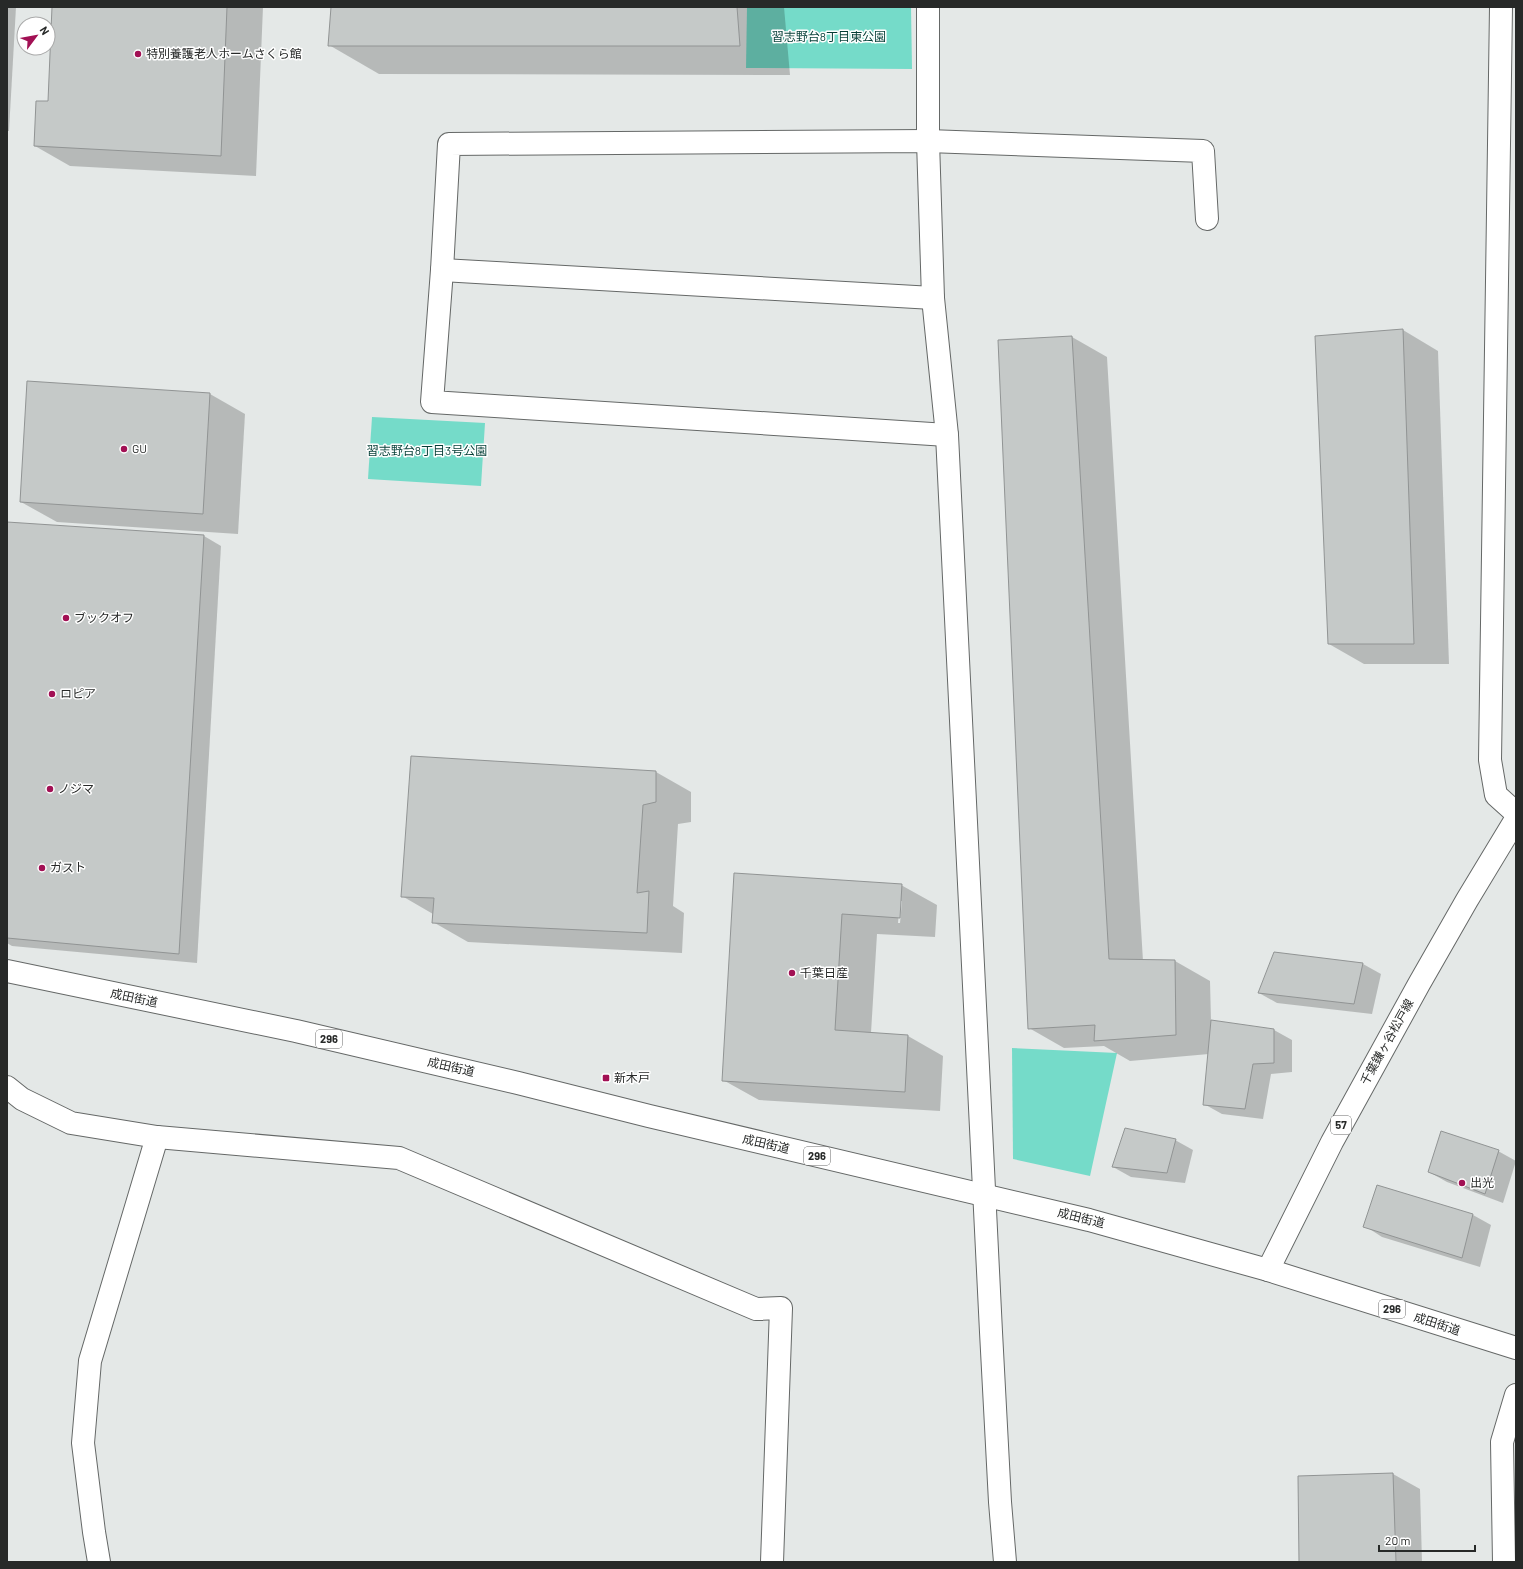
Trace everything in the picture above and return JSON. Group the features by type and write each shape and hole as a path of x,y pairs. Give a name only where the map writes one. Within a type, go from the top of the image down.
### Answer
{"main road":[{"path":"928,7 928,141 933,298 947,435 1000,1502 1006,1562"},
{"path":"1501,7 1490,760 1496,795 1516,813"},
{"path":"947,435 432,402 442,270 449,144 928,141 1203,151 1207,219"},
{"path":"442,270 933,298"},
{"name":"千葉鎌ヶ谷松戸線","path":"1268,1270 1336,1135 1434,958 1516,819"},
{"name":"成田街道","path":"7,971 296,1031 1089,1220 1268,1270 1516,1348"},
{"path":"7,1087 22,1099 71,1123 157,1137 399,1158 756,1309 781,1308 772,1562"},
{"path":"99,1562 82,1443 90,1361 157,1137"},
{"path":"1504,1562 1502,1442 1516,1395"}],"green space":[{"name":"習志野台8丁目東公園","path":"747,7 911,7 912,69 746,68"},
{"name":"習志野台8丁目3号公園","path":"372,417 485,423 481,486 368,479"},
{"path":"1012,1048 1117,1053 1090,1176 1013,1159"}],"building":[{"name":"特別養護老人ホームさくら館","path":"52,7 227,7 221,156 34,146 36,101 48,101 50,56 56,56 56,16 52,16"},
{"path":"331,7 737,7 740,46 328,46"},
{"path":"1403,329 1414,644 1328,644 1315,336"},
{"path":"1072,336 1109,959 1175,960 1176,1035 1094,1041 1095,1025 1028,1029 998,340"},
{"path":"27,381 210,393 203,514 20,502"},
{"path":"7,522 204,535 179,954 7,938"},
{"path":"411,756 656,771 656,802 643,805 637,893 649,891 647,933 432,923 434,898 401,897"},
{"path":"734,873 902,884 900,918 842,914 835,1030 908,1035 905,1092 722,1081"},
{"path":"1274,952 1363,963 1354,1004 1258,993"},
{"path":"1211,1020 1274,1029 1274,1063 1253,1064 1245,1109 1203,1105"},
{"path":"1125,1128 1176,1139 1167,1173 1112,1167"},
{"path":"1441,1131 1499,1150 1485,1194 1428,1172"},
{"path":"1377,1185 1473,1214 1462,1258 1363,1227"},
{"path":"1393,1473 1396,1562 1299,1562 1298,1476"}],"place":[{"name":"特別養護老人ホームさくら館","path":"138,54"},
{"name":"GU","path":"124,449"},
{"name":"ブックオフ","path":"66,618"},
{"name":"ロピア","path":"52,694"},
{"name":"ノジマ","path":"50,789"},
{"name":"ガスト","path":"42,868"},
{"name":"千葉日産","path":"792,973"},
{"name":"新木戸","path":"606,1078"},
{"name":"出光","path":"1462,1183"}]}
